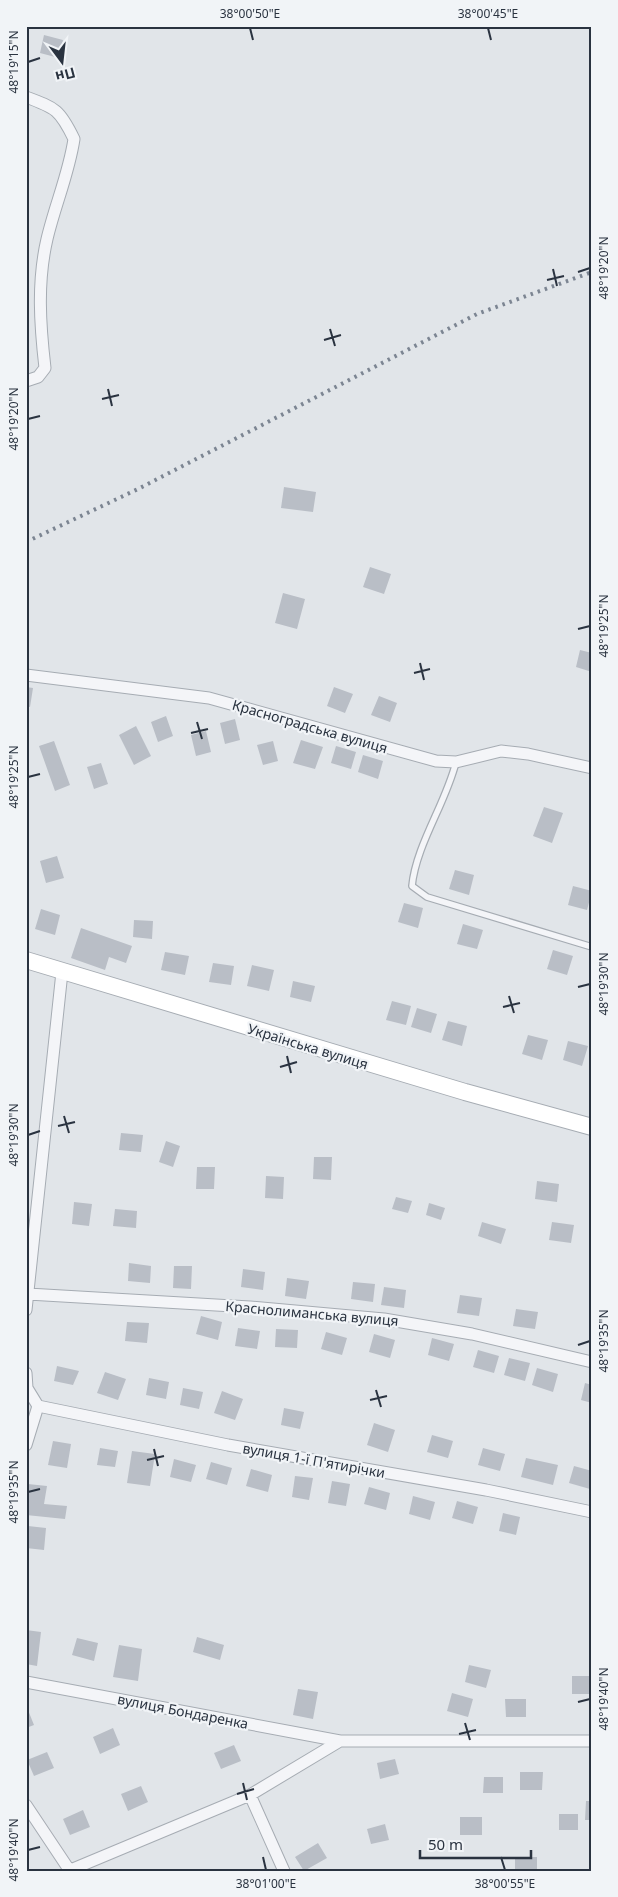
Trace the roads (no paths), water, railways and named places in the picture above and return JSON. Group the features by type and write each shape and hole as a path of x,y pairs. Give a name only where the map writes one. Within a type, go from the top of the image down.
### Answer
{"street":[{"path":"26,97 44,104 62,115 74,139 47,239 41,276 40,316 45,368 38,376 26,381"},
{"name":"Красноградська вулиця","path":"26,675 209,698 436,761 456,762 501,751 528,754 592,768"},
{"name":"Українська вулиця","path":"26,960 456,1090 592,1127"},
{"path":"26,1310 62,972"},
{"name":"Краснолиманська вулиця","path":"28,1294 250,1307 384,1319 472,1334 592,1362"},
{"path":"26,1373 28,1388 38,1406 26,1445"},
{"name":"вулиця 1-ї П'ятирічки","path":"38,1406 228,1445 486,1490 592,1512"},
{"name":"вулиця Бондаренка","path":"26,1682 340,1741 592,1741"},
{"path":"26,1805 69,1870 250,1795 340,1741"},
{"path":"250,1795 284,1871"}],"lane":[{"path":"456,762 450,784 418,861 412,886 427,897 592,947"}],"railway":[{"path":"26,542 138,489 477,314 592,272"}]}
